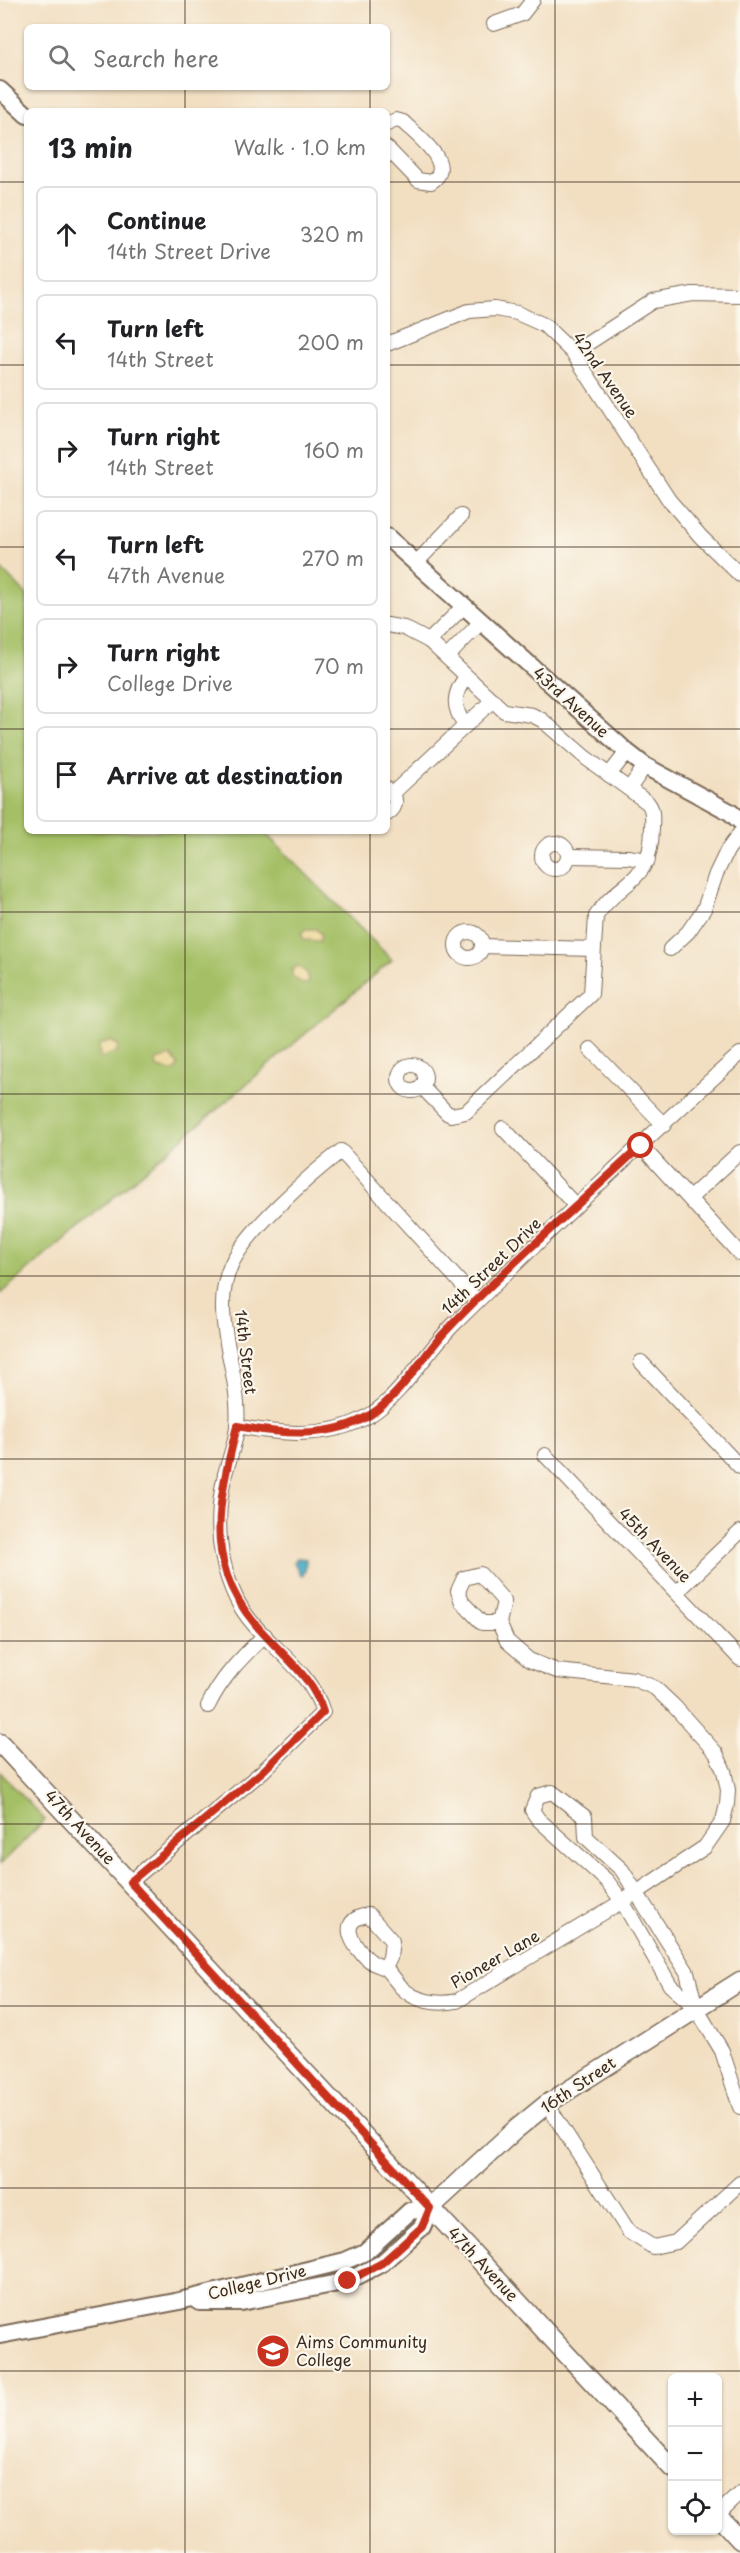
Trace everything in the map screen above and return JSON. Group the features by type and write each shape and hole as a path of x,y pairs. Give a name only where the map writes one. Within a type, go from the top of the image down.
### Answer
{"main road":[{"name":"47th Avenue","path":"0,1743 668,2464"},
{"name":"16th Street","path":"430,2208 514,2130 547,2104 740,1981"},
{"path":"722,2520 740,2540"}],"street":[{"path":"494,24 522,14 533,0"},
{"path":"0,90 24,112"},
{"path":"390,123 396,120 403,122 438,159 441,170 439,176 431,182 418,180 390,151"},
{"path":"573,354 654,301 693,294 740,295"},
{"name":"42nd Avenue","path":"390,343 469,311 495,309 517,313 544,326 573,354 669,500 701,537 740,575"},
{"path":"416,563 461,516"},
{"name":"43rd Avenue","path":"390,540 627,752 645,766 740,820"},
{"path":"429,641 464,606"},
{"path":"447,657 481,622"},
{"path":"390,626 404,628 429,641 504,711 532,715 542,720 651,807 652,848 648,860 638,876 596,916 591,994 526,1058 466,1112 452,1115 447,1113 422,1087"},
{"path":"465,726 456,713 454,698 466,677"},
{"path":"390,811 395,805 390,791 493,700"},
{"path":"609,775 627,752"},
{"path":"629,789 645,766"},
{"path":"670,949 696,923 704,909 720,866 740,833"},
{"path":"568,856 628,857 648,860"},
{"path":"482,946 594,949"},
{"path":"590,1049 664,1125"},
{"name":"14th Street Drive","path":"237,1426 298,1433 330,1431 370,1415 392,1395 443,1335 477,1301 740,1054"},
{"path":"503,1128 576,1206"},
{"path":"641,1146 740,1254"},
{"name":"14th Street","path":"130,1882 263,1771 323,1712 317,1693 292,1662 265,1635 237,1599 222,1558 218,1534 222,1490 237,1426 235,1380 223,1319 224,1292 231,1266 244,1242 328,1161 341,1152 477,1301"},
{"path":"690,1198 740,1152"},
{"path":"641,1362 740,1467"},
{"name":"45th Avenue","path":"545,1455 740,1659"},
{"path":"677,1592 740,1532"},
{"name":"Pioneer Lane","path":"385,1968 403,1989 419,1998 431,2002 457,2001 636,1893 705,1847 723,1821 728,1790 724,1771 716,1752 655,1688 634,1679 557,1671 542,1666 517,1652 507,1641 498,1623"},
{"path":"208,1706 214,1693 236,1663 265,1635"},
{"path":"696,2008 670,1985 622,1901 607,1881 538,1820 532,1810 538,1796 552,1792 585,1817 586,1837 622,1870 687,1972 696,2008 722,2051 740,2107"},
{"path":"573,1850 586,1837"},
{"path":"547,2104 628,2232 653,2247 676,2242 740,2184"},
{"name":"College Drive","path":"0,2335 174,2302 345,2261 365,2252 410,2211 430,2208"},
{"path":"722,2510 740,2493"}],"green space":[{"path":"0,568 24,592 24,834 266,834 392,960 0,1294"},
{"path":"0,1772 45,1820 0,1865"}],"sand":[{"path":"305,929 316,929 321,934 320,941 304,940 301,934"},
{"path":"298,966 307,973 309,983 303,984 292,976 292,970"},
{"path":"110,1041 118,1045 117,1052 100,1058 99,1045"},
{"path":"171,1056 178,1065 177,1069 173,1071 157,1068 156,1060"}],"water":[{"path":"297,1558 306,1559 305,1572 302,1575 294,1562"}],"place":[{"name":"Aims Community College","path":"273,2351"}],"route":[{"path":"348,2281 382,2263 422,2227 430,2208 130,1882 263,1771 323,1712 317,1693 292,1662 249,1617 237,1599 222,1558 218,1534 219,1515 222,1490 237,1426 298,1433 330,1431 370,1415 392,1395 443,1335 641,1146"}]}
